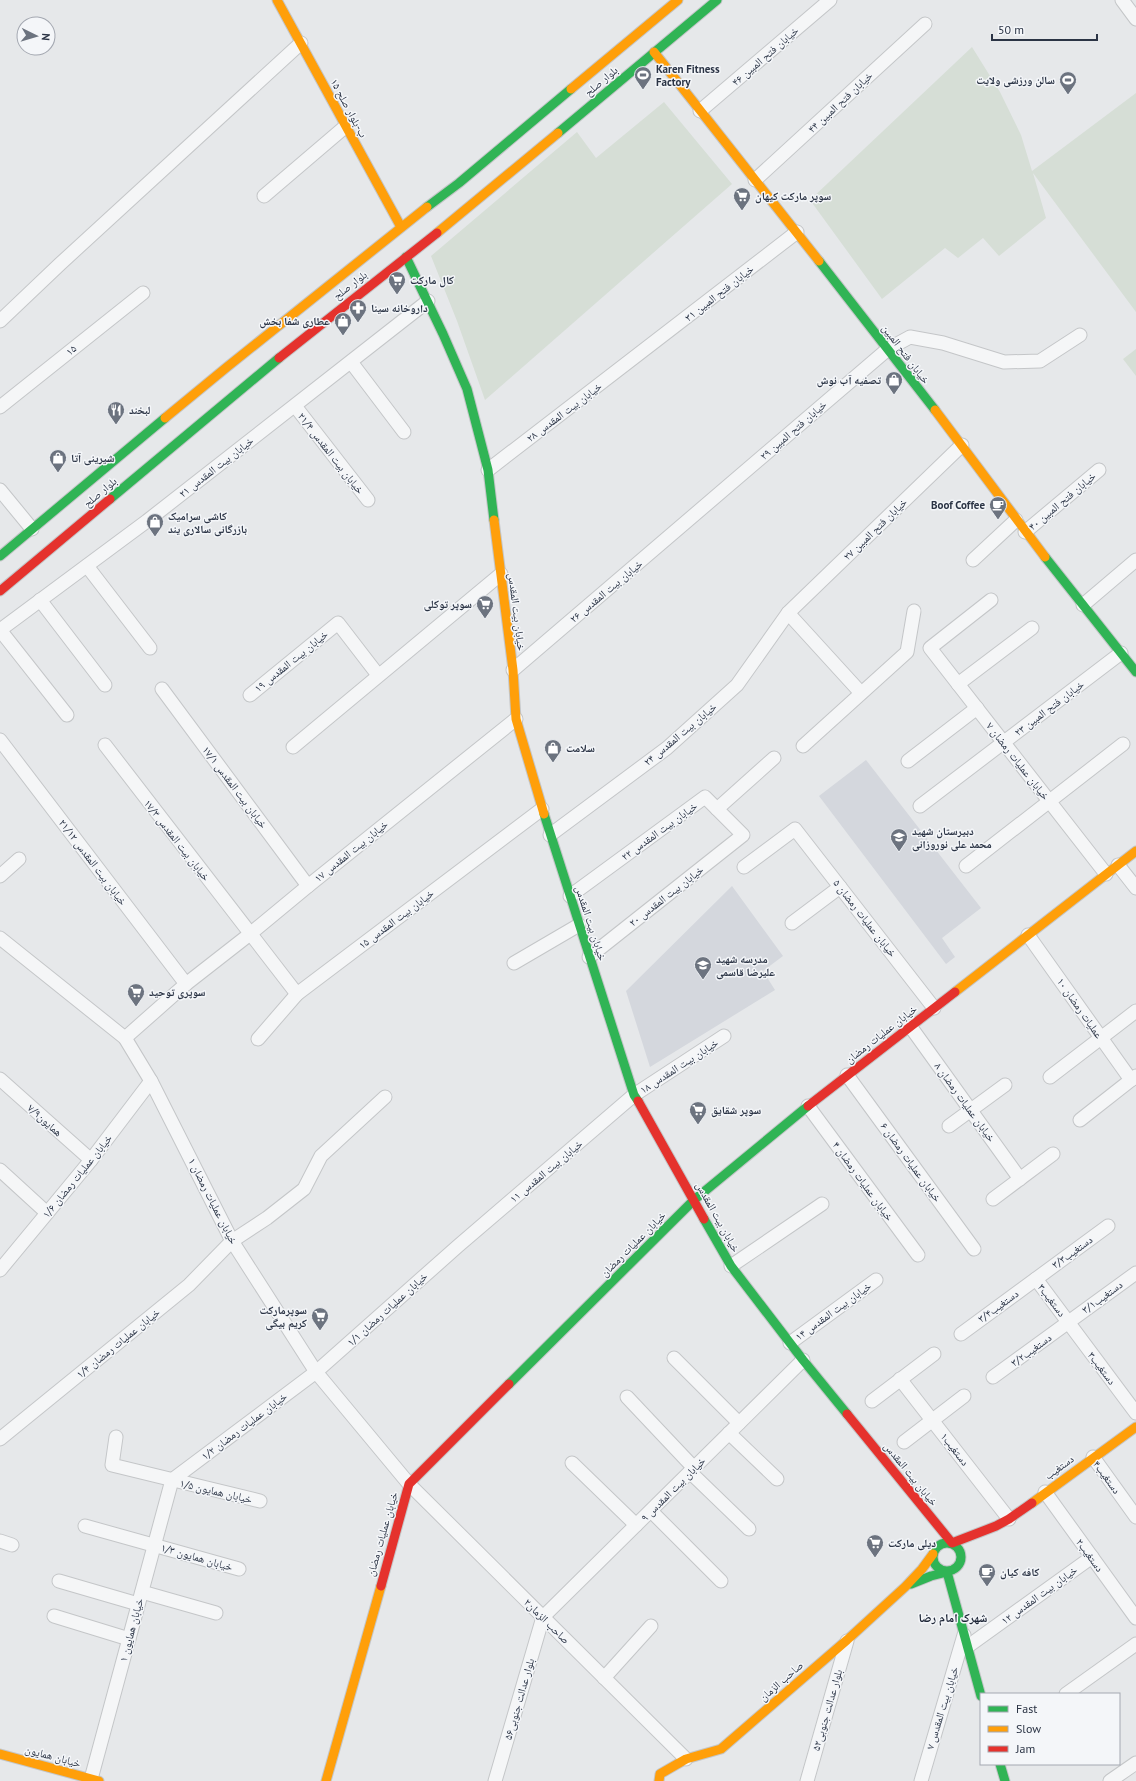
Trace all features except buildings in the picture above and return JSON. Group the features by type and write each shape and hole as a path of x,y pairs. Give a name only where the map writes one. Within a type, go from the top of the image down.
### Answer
{"street":[{"name":"۱۵ ب-بلوار صلح","path":"277,0 400,227"},
{"name":"بلوار صلح","path":"0,556 229,370 400,227 459,183 678,0"},
{"name":"بلوار صلح","path":"0,591 242,384 472,205 717,0"},
{"name":"خیابان فتح المبین ۴۶","path":"700,111 830,0"},
{"path":"1122,0 1136,19"},
{"name":"خیابان فتح المبین ۴۴","path":"755,180 926,24"},
{"path":"0,321 300,43"},
{"name":"خیابان فتح المبین","path":"654,52 798,232 962,445 1025,532 1083,605 1128,655 1136,672"},
{"path":"264,196 346,126"},
{"name":"خیابان فتح المبین ۳۱","path":"640,354 798,232"},
{"name":"خیابان بیت المقدس","path":"406,257 428,301 467,389 488,470 513,670 516,719 550,835 634,1095 731,1266 803,1360 933,1520 952,1543 966,1554"},
{"name":"۱۵","path":"0,407 143,293"},
{"name":"خیابان بیت المقدس ۲۱","path":"0,630 148,521 428,301"},
{"name":"خیابان فتح المبین ۲۹","path":"698,512 888,349 910,338 943,343 1004,362 1040,361 1080,335"},
{"name":"خیابان بیت المقدس ۲۸","path":"488,470 640,354"},
{"path":"350,362 404,432"},
{"name":"خیابان بیت المقدس ۲۱/۴","path":"295,406 368,500"},
{"name":"خیابان فتح المبین ۲۷","path":"788,613 962,445"},
{"name":"خیابان فتح المبین ۴۰","path":"1025,532 1099,470"},
{"path":"0,490 32,529"},
{"name":"خیابان بیت المقدس ۲۶","path":"513,670 698,512"},
{"path":"973,560 1016,520"},
{"path":"1083,605 1136,560"},
{"path":"87,566 150,648"},
{"path":"294,747 378,675 501,574"},
{"path":"40,600 105,685"},
{"name":"خیابان عملیات رمضان ۷","path":"991,600 930,648 1106,874"},
{"path":"803,746 906,652 914,611"},
{"path":"788,613 861,693"},
{"name":"خیابان بیت المقدس ۲۴","path":"550,835 667,748 737,685 788,613"},
{"name":"خیابان بیت المقدس ۱۹","path":"250,695 338,623 378,675"},
{"path":"958,684 1032,628"},
{"path":"0,630 67,715"},
{"name":"خیابان فتح المبین ۲۳","path":"920,806 1004,742 1128,655"},
{"name":"خیابان بیت المقدس ۱۷/۱","path":"162,689 308,886"},
{"path":"908,762 977,708"},
{"name":"خیابان بیت المقدس ۱۷","path":"186,984 516,719"},
{"name":"خیابان بیت المقدس ۲۱/۱۲","path":"0,740 186,984"},
{"path":"966,866 1124,744"},
{"name":"خیابان بیت المقدس ۱۷/۳","path":"104,745 297,994"},
{"path":"717,809 774,758"},
{"name":"خیابان بیت المقدس ۲۲","path":"570,896 705,797 743,835"},
{"name":"خیابان بیت المقدس ۱۵","path":"258,1039 297,994 542,808"},
{"name":"خیابان عملیات رمضان ۵","path":"744,867 795,829 934,1008"},
{"name":"خیابان بیت المقدس ۲۰","path":"590,957 743,835"},
{"name":"خیابان عملیات رمضان","path":"326,1781 409,1484 694,1200 847,1075 1136,851"},
{"path":"0,876 18,859"},
{"path":"1118,865 1136,888"},
{"path":"792,923 840,887"},
{"path":"514,963 579,925"},
{"name":"عملیات رمضان ۱۰","path":"1028,935 1101,1038 1134,1078"},
{"name":"خیابان عملیات رمضان ۱","path":"0,938 125,1038 151,1081 232,1241 316,1372 409,1484"},
{"path":"125,1038 186,984"},
{"path":"1050,1078 1136,1010"},
{"name":"خیابان عملیات رمضان ۸","path":"910,1026 1020,1178"},
{"name":"خیابان بیت المقدس ۱۸","path":"634,1095 724,1036"},
{"name":"خیابان عملیات رمضان ۶","path":"847,1075 974,1249"},
{"path":"1080,1120 1134,1078"},
{"name":"همایون۷/۹","path":"0,1080 91,1160"},
{"name":"خیابان عملیات رمضان ۱/۶","path":"1,1267 91,1160 151,1081"},
{"path":"949,1126 1005,1084"},
{"name":"خیابان بیت المقدس ۱۱","path":"458,1246 634,1095"},
{"name":"خیابان عملیات رمضان ۱/۴","path":"0,1439 189,1285 232,1241 267,1218 304,1189 321,1156 385,1097"},
{"name":"خیابان عملیات رمضان ۴","path":"808,1106 918,1255"},
{"path":"992,1199 1053,1154"},
{"path":"0,1170 47,1213"},
{"path":"731,1266 822,1204"},
{"name":"۳/۳دستغیب","path":"1036,1279 1108,1226"},
{"name":"خیابان عملیات رمضان ۱/۱","path":"316,1372 458,1246"},
{"name":"۳/۱دستغیب","path":"1068,1322 1136,1273"},
{"name":"۳دستغیب","path":"1036,1279 1068,1322"},
{"name":"۳/۴دستغیب","path":"961,1334 1036,1279"},
{"name":"خیابان بیت المقدس ۱۴","path":"790,1343 876,1280"},
{"name":"۳/۲دستغیب","path":"993,1377 1068,1322"},
{"name":"دستغیب۳","path":"1068,1322 1136,1413"},
{"path":"872,1401 934,1354"},
{"path":"674,1358 739,1423"},
{"name":"خیابان بیت المقدس ۹","path":"543,1618 803,1360"},
{"name":"خیابان عملیات رمضان ۱/۲","path":"172,1480 316,1372"},
{"name":"دستغیب۱","path":"900,1379 1009,1519"},
{"path":"904,1442 964,1396"},
{"path":"626,1397 692,1470 749,1529"},
{"name":"دستغیب","path":"996,1526 1009,1519 1136,1426"},
{"path":"729,1433 776,1479"},
{"name":"خیابان همایون ۱/۵","path":"116,1437 112,1465 260,1501"},
{"name":"دستغیب۴","path":"1093,1458 1136,1517"},
{"path":"572,1463 636,1525"},
{"name":"خیابان همایون ۱","path":"95,1780 129,1639 172,1480"},
{"name":"۲صاحب الزمان","path":"409,1484 686,1759"},
{"name":"۲دستغیب","path":"1045,1492 1136,1618"},
{"path":"651,1511 721,1581"},
{"name":"خیابان بیت المقدس","path":"933,1520 935,1550 934,1562 939,1569 947,1572"},
{"name":"خیابان همایون ۱/۳","path":"85,1526 239,1569"},
{"path":"935,1550 944,1542 952,1543 996,1526"},
{"path":"905,1587 931,1576 955,1570 966,1554 996,1526"},
{"name":"صاحب الزمان","path":"660,1778 686,1759 721,1749 847,1640 905,1587 922,1569 935,1550"},
{"path":"966,1554 961,1583 966,1641"},
{"name":"خیابان بیت المقدس ۱۲","path":"966,1641 1092,1557"},
{"path":"947,1572 980,1693"},
{"path":"59,1581 216,1613"},
{"path":"54,1616 129,1639"},
{"name":"بلوار عدالت جنوبی۵۶","path":"495,1781 543,1618"},
{"path":"604,1678 651,1626"},
{"name":"بلوار عدالت جنوبی۵۲","path":"807,1781 847,1640"},
{"name":"خیابان بیت المقدس ۷","path":"921,1781 966,1641"},
{"path":"1067,1693 1136,1644"},
{"name":"خیابان همایون","path":"0,1754 95,1780"},
{"path":"1110,1781 1136,1763"},
{"path":"1000,1765 1005,1781"}],"shaded area":[{"path":"972,47 1000,92 1021,135 1032,171 1136,93 1136,312 1033,173 1046,218 999,256 983,238 958,258 945,248 882,299 810,200"},
{"path":"664,102 732,184 485,400 457,321 431,256 577,132 596,158"},
{"path":"1136,349 1136,376 1123,359"},
{"name":"دبیرستان شهید محمد علی نوروزانی","path":"866,760 981,908 942,938 955,957 946,964 819,796"},
{"name":"مدرسه شهید علیرضا قاسمی","path":"732,886 783,956 763,971 775,990 650,1067 626,991"}],"traffic: fast":[{"path":"558,133 717,0"},
{"path":"427,207 459,183 571,89"},
{"path":"406,257 443,334 467,389 488,470 494,520"},
{"path":"819,261 935,410"},
{"path":"110,499 279,358"},
{"path":"0,556 165,418"},
{"path":"1045,557 1136,672"},
{"path":"544,814 634,1095 638,1101"},
{"path":"509,1384 694,1200 808,1106"},
{"path":"704,1219 731,1266 803,1360 847,1414"},
{"path":"947,1543 957,1547 961,1557 957,1567 947,1571 937,1567 933,1557 937,1547 947,1543"},
{"path":"911,1584 931,1576 947,1572 980,1693"},
{"path":"1000,1765 1005,1781"}],"traffic: slow":[{"path":"277,0 401,227"},
{"path":"571,89 678,0"},
{"path":"654,52 819,261"},
{"path":"437,233 558,133"},
{"path":"165,418 427,207"},
{"path":"935,410 1045,557"},
{"path":"494,520 513,670 516,719 544,814"},
{"path":"955,992 1136,851"},
{"path":"1032,1503 1136,1427"},
{"path":"659,1781 660,1774 686,1759 721,1749 847,1640 905,1587 922,1569 933,1554"},
{"path":"326,1781 381,1586"},
{"path":"0,1754 99,1781"}],"traffic: jam":[{"path":"279,358 437,233"},
{"path":"0,591 110,499"},
{"path":"808,1106 955,992"},
{"path":"638,1101 704,1219"},
{"path":"381,1586 409,1484 509,1384"},
{"path":"847,1414 952,1543 996,1526 1032,1503"}],"place":[{"name":"Karen Fitness Factory","path":"643,90"},
{"name":"سالن ورزشی ولایت","path":"1068,95"},
{"name":"سوپر مارکت کیهان","path":"742,211"},
{"name":"کال مارکت","path":"397,295"},
{"name":"داروخانه سینا","path":"358,323"},
{"name":"عطاری شفا بخش","path":"343,336"},
{"name":"تصفیه آب نوش","path":"894,395"},
{"name":"لبخند","path":"116,425"},
{"name":"شیرینی آتا","path":"58,473"},
{"name":"Boof Coffee","path":"998,520"},
{"name":"کاشی سرامیک بازرگانی سالاری یند","path":"155,537"},
{"name":"سوپر توکلی","path":"485,619"},
{"name":"سلامت","path":"553,763"},
{"name":"دبیرستان شهید محمد علی نوروزانی","path":"899,852"},
{"name":"مدرسه شهید علیرضا قاسمی","path":"703,980"},
{"name":"سوپری توحید","path":"136,1007"},
{"name":"سوپر شقایق","path":"698,1125"},
{"name":"سوپرمارکت کریم بیگی","path":"320,1331"},
{"name":"دیلی مارکت","path":"875,1558"},
{"name":"کافه کیان","path":"987,1587"}],"district":[{"name":"شهرک امام رضا","path":"953,1618"}]}
